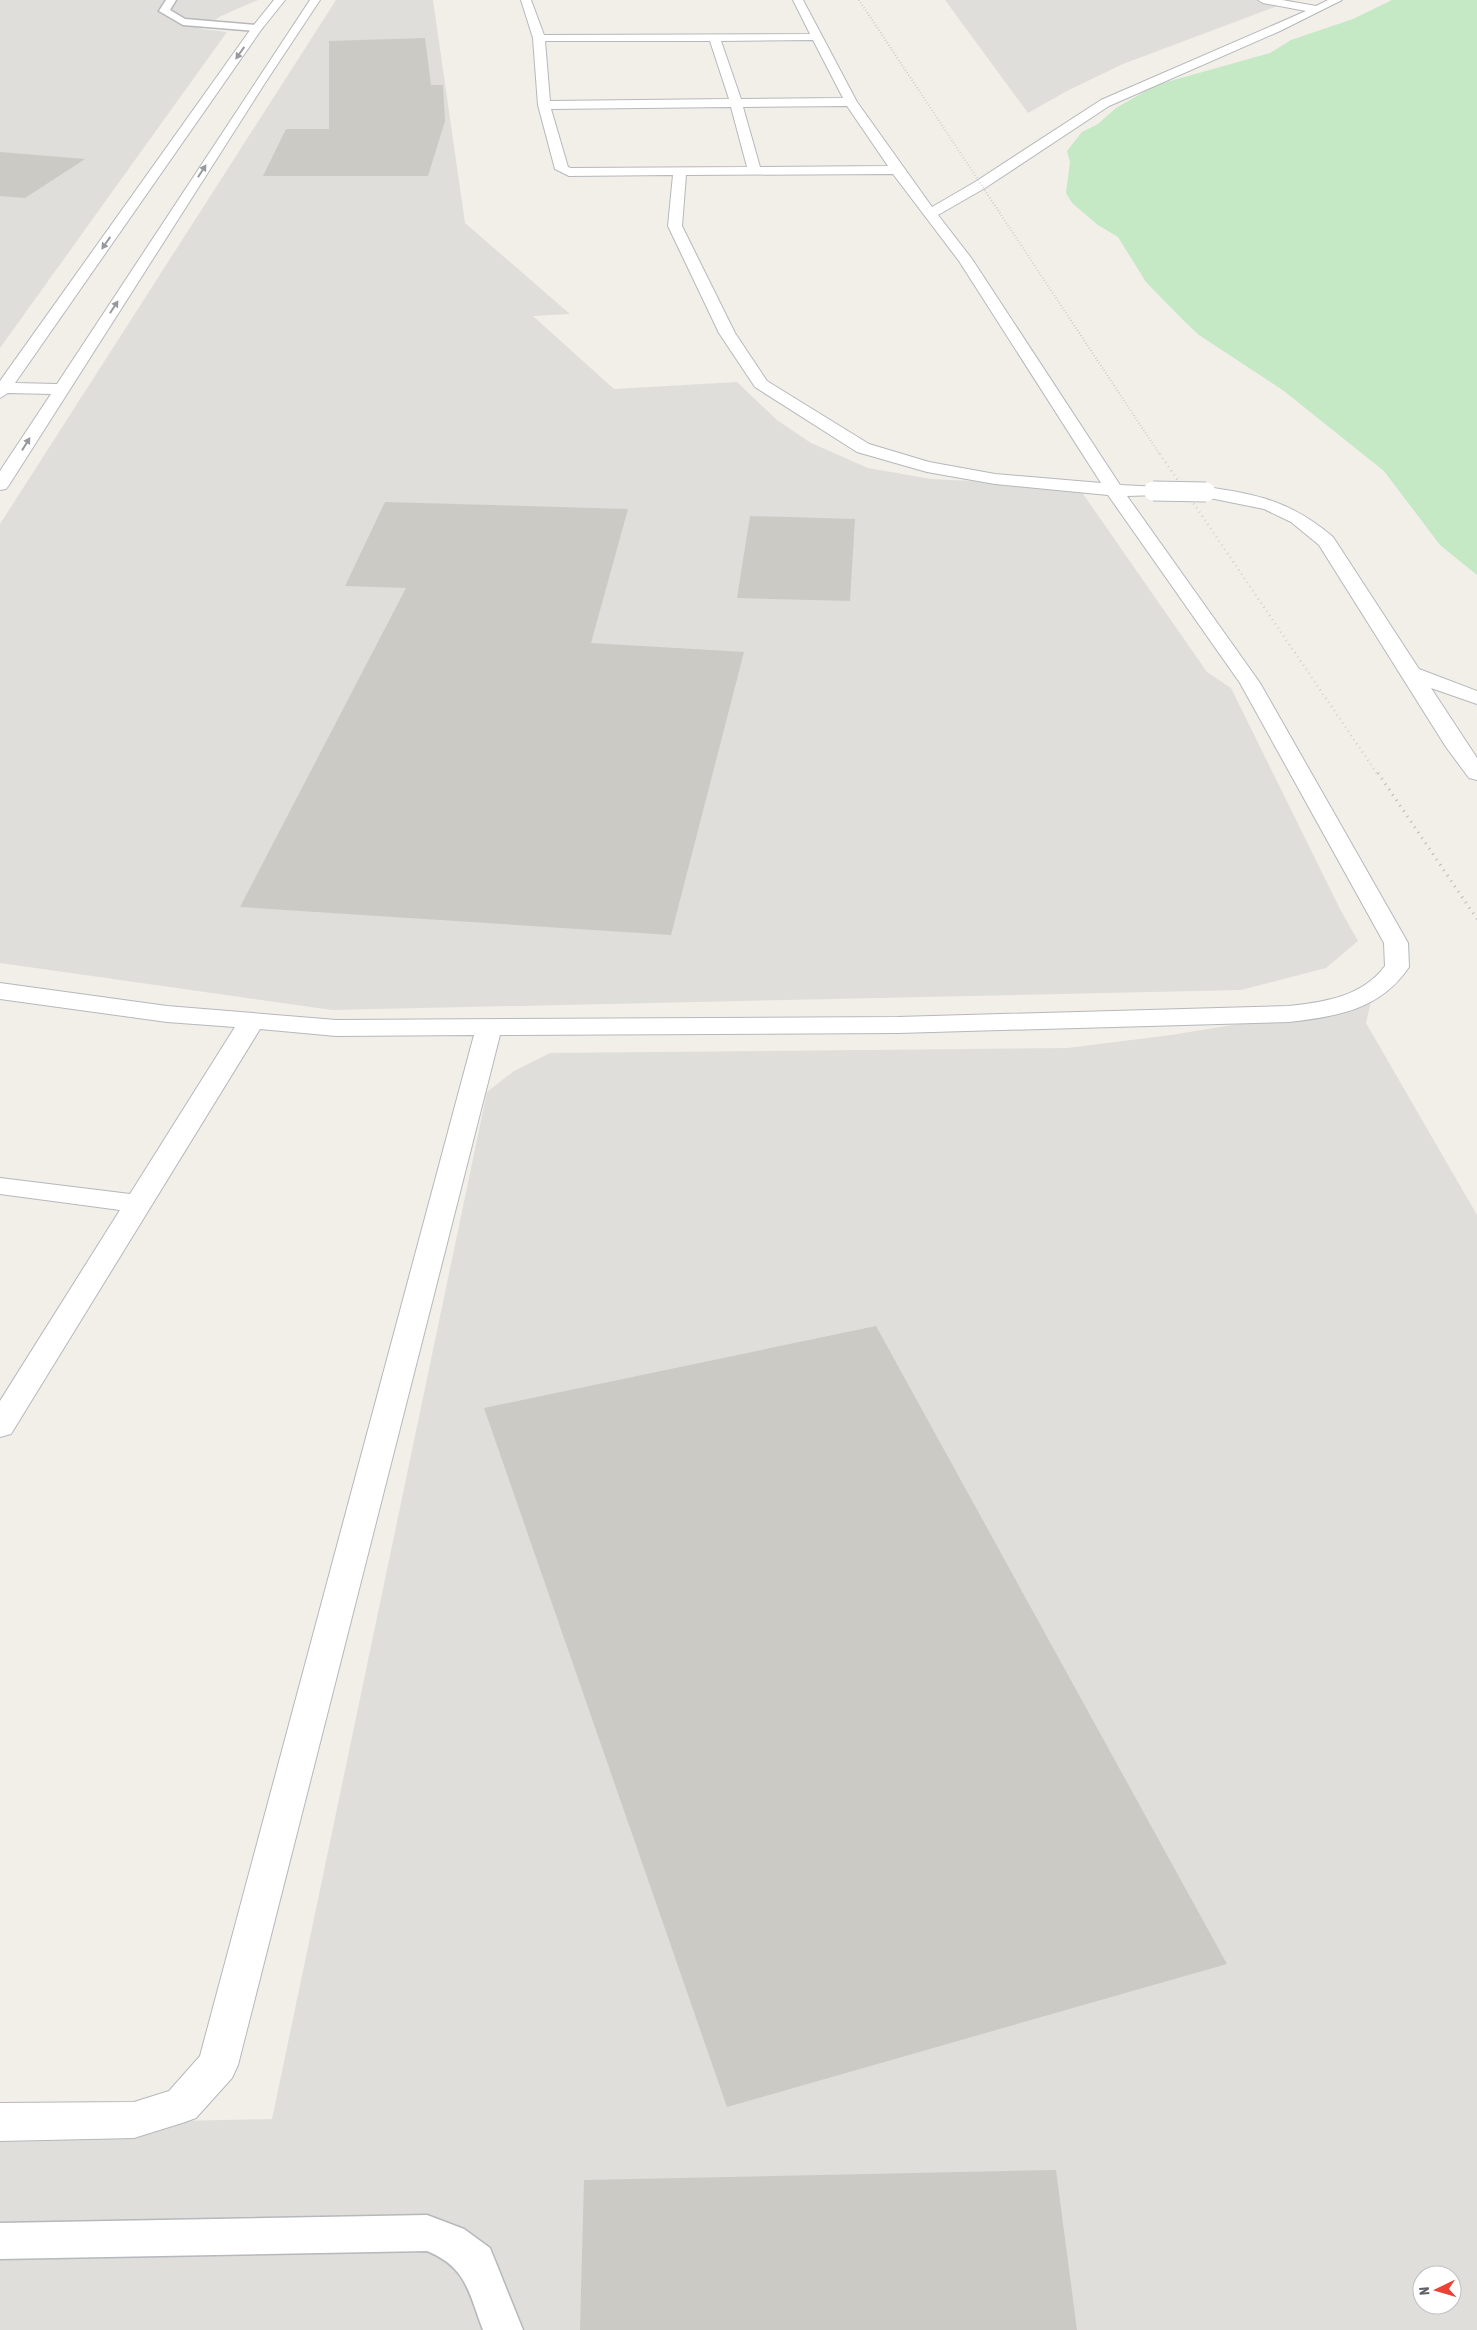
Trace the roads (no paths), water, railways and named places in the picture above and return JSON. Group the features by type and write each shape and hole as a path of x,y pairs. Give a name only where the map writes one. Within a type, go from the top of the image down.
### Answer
{"street":[{"path":"2,390 218,84 280,0"},
{"path":"0,485 258,83 315,0"},
{"path":"526,0 539,38 544,106 562,168 569,172 680,173 897,170"},
{"path":"0,991 167,1014 336,1028 898,1025 1290,1014 1321,1010 1364,995 1381,986 1397,967 1396,943 1250,683 1114,490 965,259 897,170 851,102 798,0"},
{"path":"1262,0 1315,8"},
{"path":"929,214 980,185 1105,103 1276,29 1315,8 1336,0"},
{"path":"261,24 303,20"},
{"path":"714,37 736,103 755,172"},
{"path":"539,38 818,37"},
{"path":"218,84 258,83"},
{"path":"544,106 851,102"},
{"path":"680,173 675,226 727,333 761,384 863,448 927,467 995,479 1114,490 1206,492 1255,499 1286,510 1307,524 1326,541 1457,746 1477,773"},
{"path":"138,197 185,197"},
{"path":"119,224 167,224"},
{"path":"2,390 61,389"},
{"path":"1412,673 1477,698"},
{"path":"0,1426 252,1021"},
{"path":"0,2122 134,2120 182,2104 218,2065 489,1028"},
{"path":"0,1186 138,1204"}],"lane":[{"path":"171,0 164,11 182,22 261,24"},
{"path":"0,2241 427,2233 450,2242 476,2261 503,2330"}],"railway":[{"path":"859,0 1160,455"},
{"path":"1160,454 1378,775"},
{"path":"1378,773 1477,919"}]}
